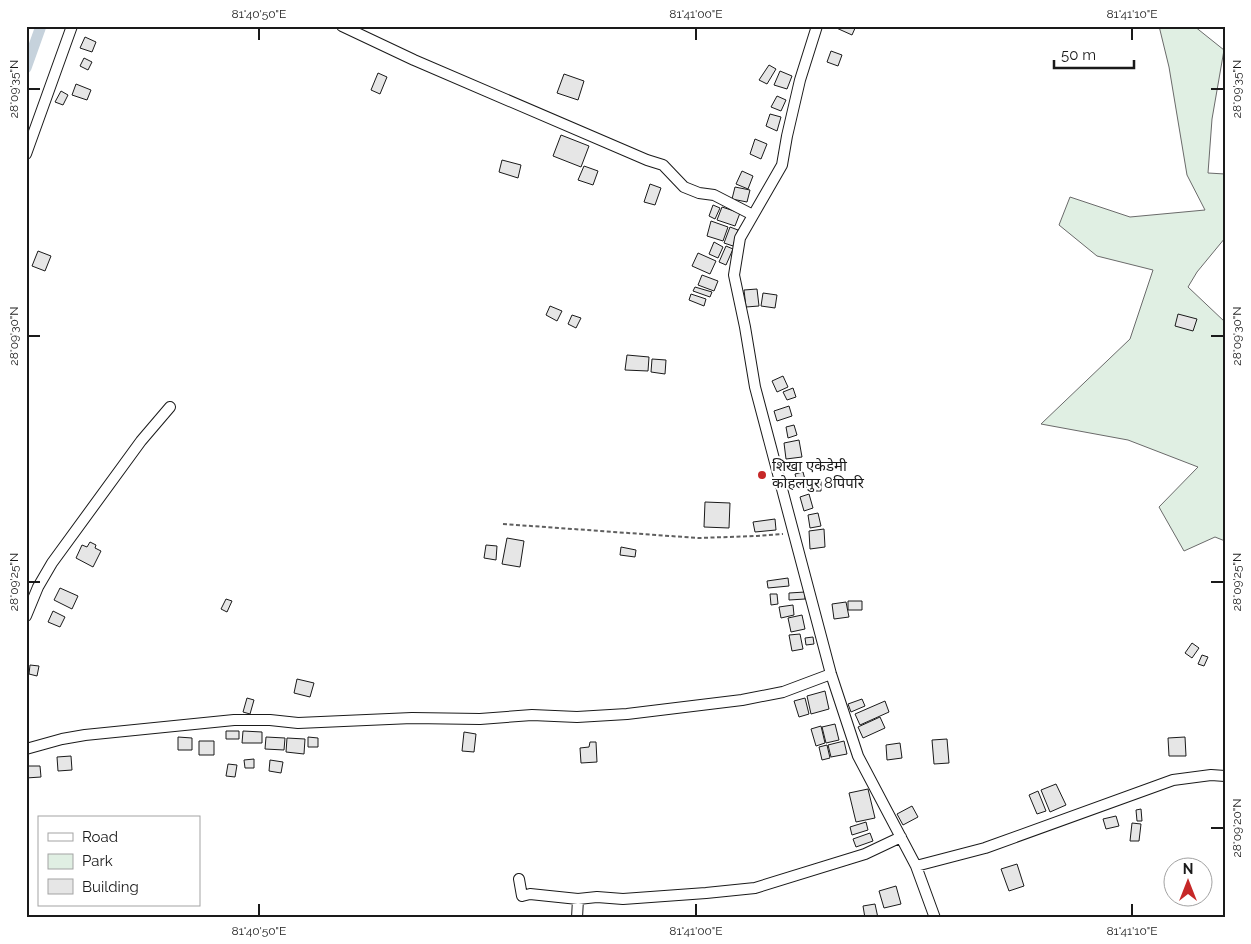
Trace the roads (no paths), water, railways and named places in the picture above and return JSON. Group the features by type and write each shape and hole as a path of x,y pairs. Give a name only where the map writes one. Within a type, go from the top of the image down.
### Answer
{"street":[{"path":"26,154 72,26"},
{"path":"342,26 414,60 663,165 684,187 699,193 714,195 753,215"},
{"path":"817,26 800,80 782,165 740,238 734,275 755,387 831,674 858,756 916,866 935,918"},
{"path":"26,616 38,587 52,562 141,441 170,407"},
{"path":"26,749 85,735 234,720 308,723 412,718 480,719 532,715 577,717 627,714 742,700 783,692 831,674"},
{"path":"916,866 984,848 1173,780 1211,775 1225,776"},
{"path":"519,879 522,896 530,894 578,899 623,899 755,888 865,854 901,837"},
{"path":"577,918 578,899"}],"waterway":[{"path":"26,68 41,26"}],"place":[{"name":"शिखा एकेडेमी कोहलपुर 8पिपरि","path":"762,475"}]}
